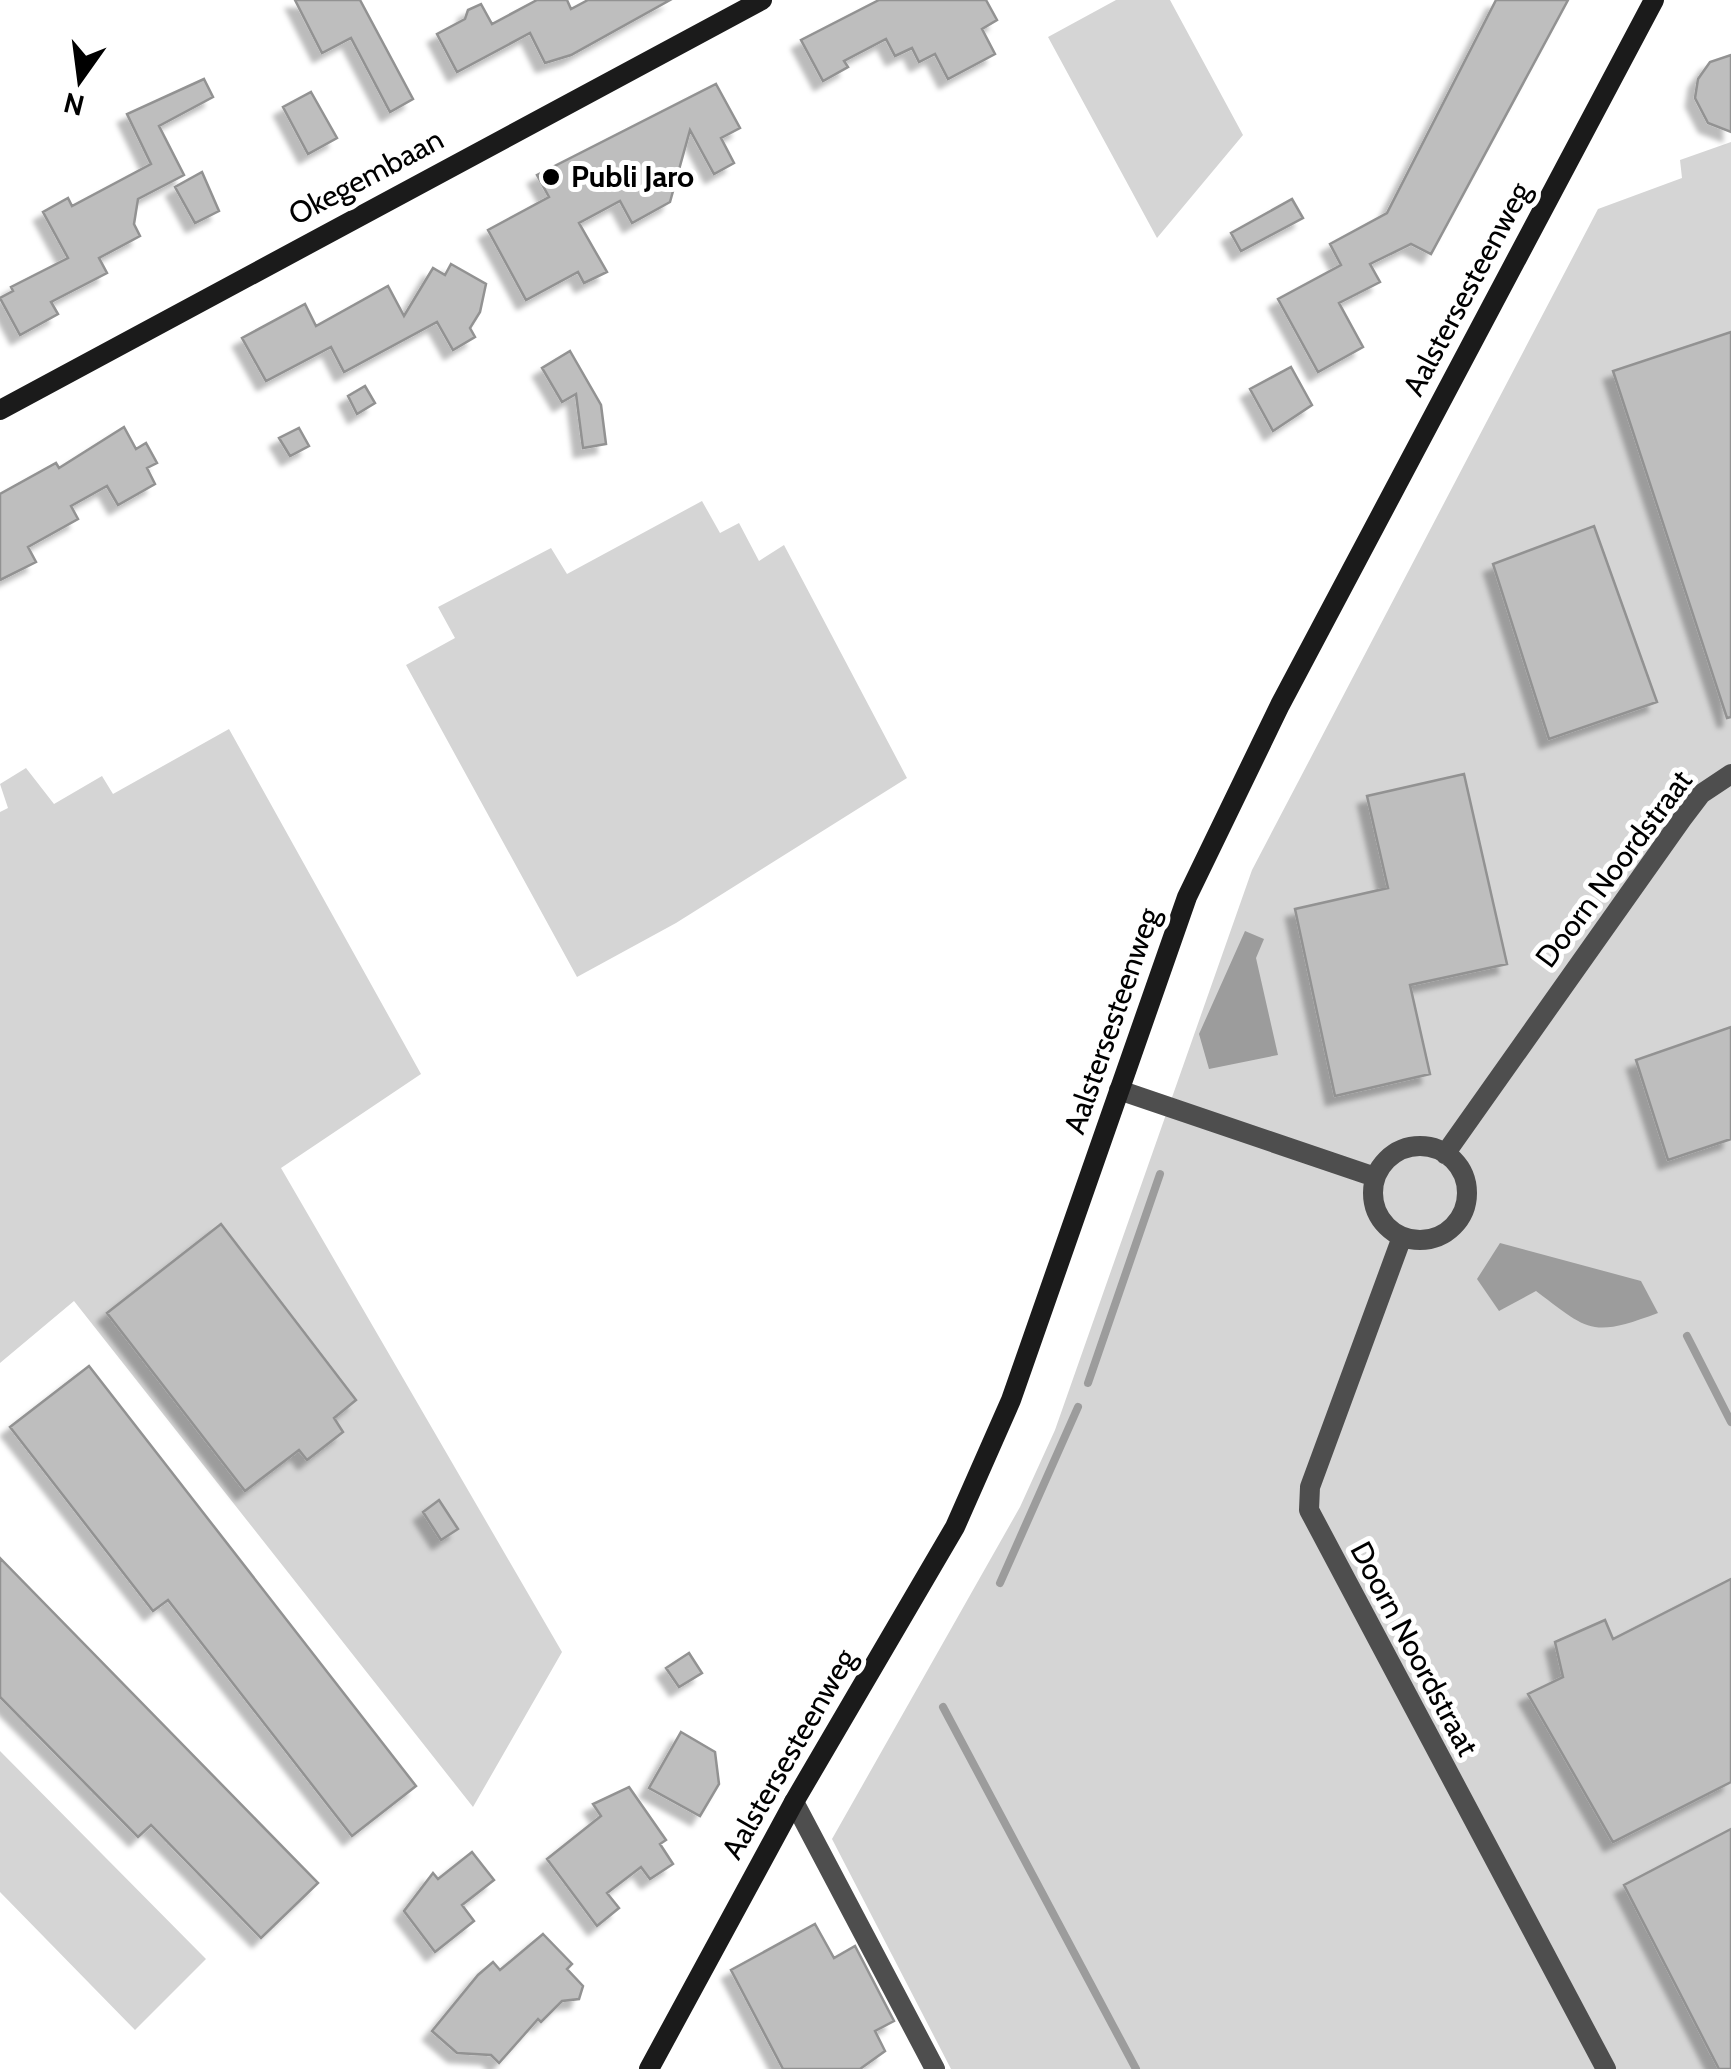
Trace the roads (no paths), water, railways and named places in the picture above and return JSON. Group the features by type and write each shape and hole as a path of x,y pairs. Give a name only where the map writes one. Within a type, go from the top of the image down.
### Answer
{"main road":[{"name":"Okegembaan","path":"0,410 762,0"},
{"name":"Aalstersesteenweg","path":"649,2069 794,1802 955,1527 1011,1400 1187,897 1235,792 1654,0"}],"street":[{"name":"Doorn Noordstraat","path":"1445,1154 1682,819 1701,794 1731,774"},
{"path":"1119,1090 1375,1176"},
{"path":"1409,1147 1432,1148 1445,1154 1456,1163 1466,1186 1459,1220 1434,1238 1402,1237 1377,1214 1372,1194 1375,1176 1395,1152 1409,1147"},
{"name":"Doorn Noordstraat","path":"1402,1237 1310,1487 1308,1510 1606,2069"},
{"path":"794,1802 935,2069"}],"waterway":[{"path":"1088,1383 1160,1174"},
{"path":"1687,1336 1731,1422"},
{"path":"1000,1583 1078,1407"},
{"path":"943,1707 1136,2069"}],"place":[{"name":"Publi Jaro","path":"551,177"}]}
